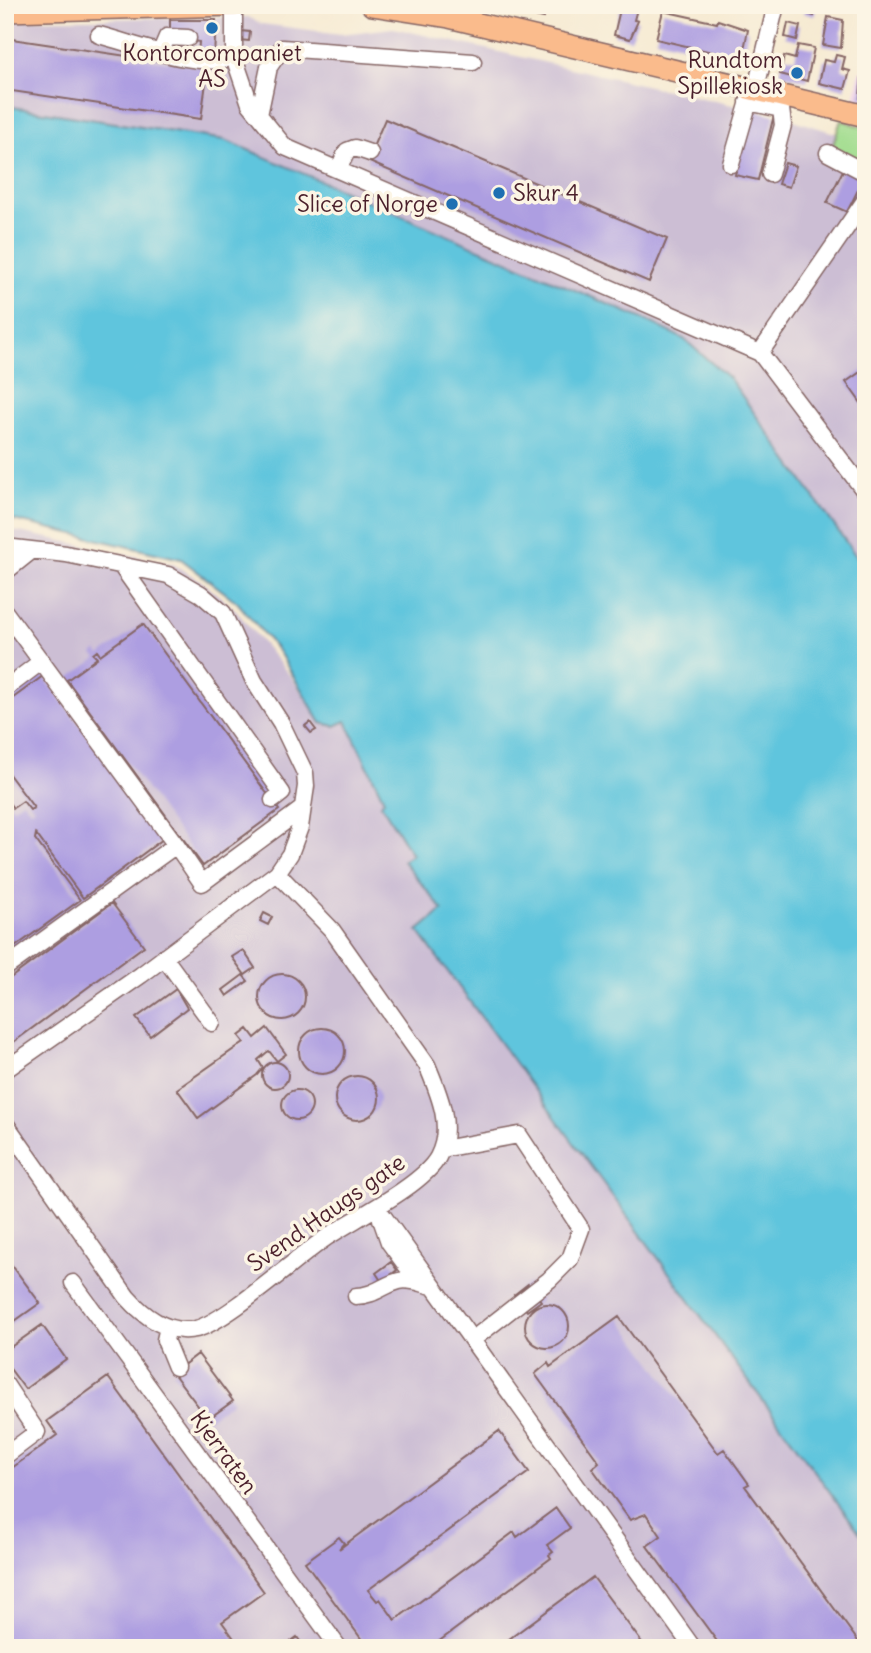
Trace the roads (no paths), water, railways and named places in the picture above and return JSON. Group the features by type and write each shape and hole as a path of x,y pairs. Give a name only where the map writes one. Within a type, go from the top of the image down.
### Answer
{"main road":[{"path":"5,11 234,5"},
{"path":"372,5 449,17 783,102 866,116"}],"street":[{"path":"234,5 234,57 250,104 285,147 760,353 866,493"},
{"path":"732,164 776,5"},
{"path":"99,35 161,51 222,62 234,57"},
{"path":"161,51 167,37 188,38"},
{"path":"259,115 269,67 282,48 473,62"},
{"path":"770,174 783,125 783,102"},
{"path":"338,170 347,151 355,148 370,153"},
{"path":"828,153 866,173"},
{"path":"760,353 866,199"},
{"path":"5,547 30,552 66,554 168,575 201,594 223,613 254,681 281,723 305,773 302,809 290,854 277,873 5,1070"},
{"path":"5,572 30,552"},
{"path":"122,567 282,793 273,800"},
{"path":"5,612 202,883 302,809"},
{"path":"5,689 42,662"},
{"path":"5,968 176,845"},
{"path":"277,873 332,930 427,1065 446,1126 442,1149 519,1135 581,1229 570,1259 549,1280 472,1340"},
{"path":"164,957 212,1023"},
{"path":"5,1123 127,1297 149,1317 168,1327 165,1340 176,1367"},
{"name":"Svend Haugs gate","path":"168,1327 186,1330 205,1325 329,1236 377,1209 434,1164 442,1149"},
{"path":"377,1209 389,1242 451,1310 693,1648"},
{"path":"377,1209 406,1228 440,1278 451,1310"},
{"path":"356,1296 375,1294 397,1281 426,1285"},
{"name":"Kjerraten","path":"73,1283 339,1648"},
{"path":"5,1384 37,1432 5,1456"}],"water":[{"path":"5,106 225,140 684,339 730,379 866,570 866,1541 418,931 443,910 403,861 412,855 381,804 384,800 346,721 335,726 321,723 279,652 237,602 181,559 5,518"}],"place":[{"name":"Kontorcompaniet AS","path":"212,28"},
{"name":"Rundtom Spillekiosk","path":"797,73"},
{"name":"Skur 4","path":"499,193"},
{"name":"Slice of Norge","path":"452,204"}]}
